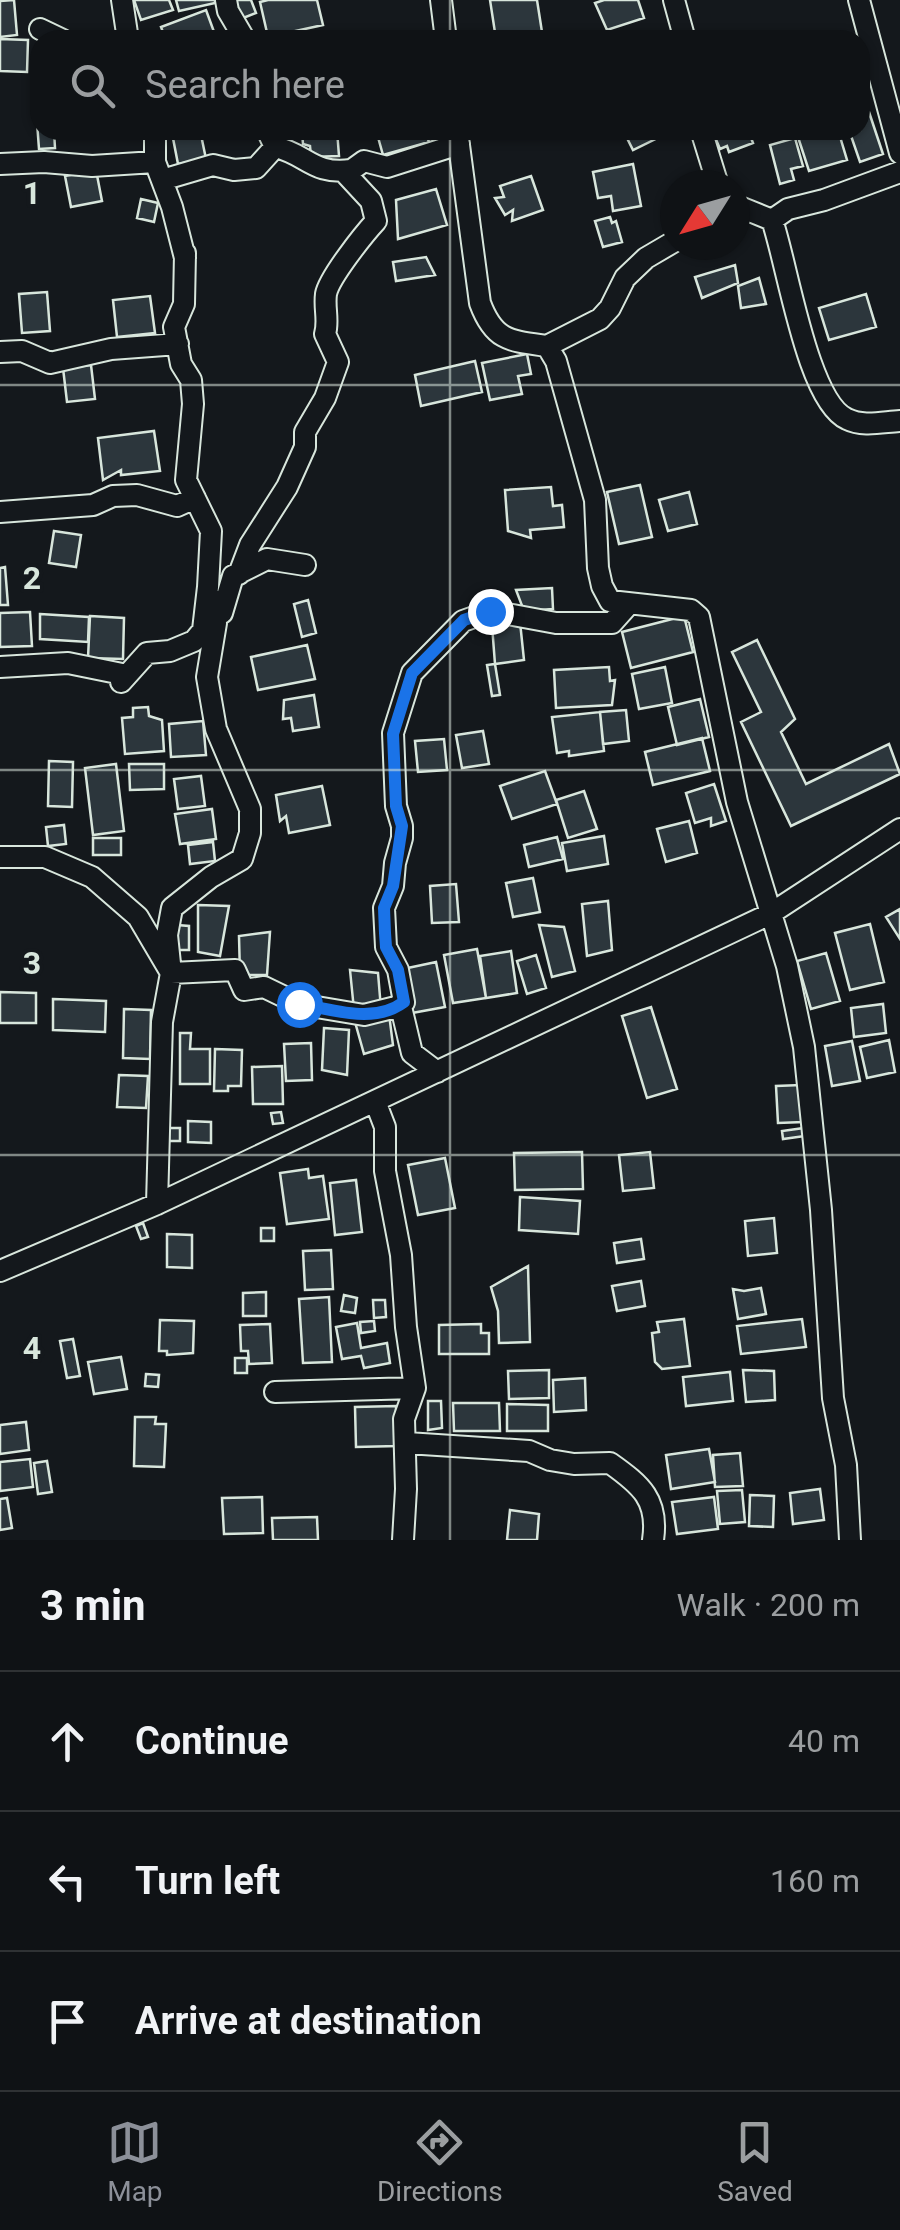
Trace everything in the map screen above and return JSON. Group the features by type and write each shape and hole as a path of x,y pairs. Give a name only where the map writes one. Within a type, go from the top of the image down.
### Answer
{"street":[{"path":"122,0 126,30"},
{"path":"226,0 239,30"},
{"path":"440,0 444,30"},
{"path":"674,0 682,30"},
{"path":"859,0 867,30"},
{"path":"870,41 900,153"},
{"path":"0,667 68,663 124,678 147,652 170,651 194,641 203,630 210,602 212,530 186,480 193,404 191,380 181,364 174,327 184,304 185,256 158,171 156,140"},
{"path":"0,164 44,162 158,171 213,165 234,170 256,168 270,140"},
{"path":"274,140 306,163 334,172 351,170"},
{"path":"238,574 250,545 287,487 305,446 305,432 325,398 338,362 325,334 326,290 376,221 371,201 346,174 364,160 386,167 451,140"},
{"path":"458,140 480,303 487,322 504,338 546,346 600,319 625,278 660,250"},
{"path":"704,140 713,170"},
{"path":"772,220 788,209 900,172"},
{"path":"750,212 772,220"},
{"path":"772,220 794,308 826,398 842,418 862,424 900,421"},
{"path":"0,352 22,350 50,363 111,349 178,344"},
{"path":"546,346 556,361 595,500 602,586 610,601 691,610 699,617 737,802 787,966 804,1048 821,1210 833,1398 846,1464 850,1540"},
{"path":"0,512 93,505 113,496 137,495 178,506 195,498"},
{"path":"210,602 222,614 233,576 267,559 305,565"},
{"path":"157,1204 162,1022 171,973 167,935 172,908 210,877 242,859 250,833 250,809 216,729 207,677 216,623 210,602"},
{"path":"171,973 235,970 244,990 264,987 299,1004 364,1016 404,1002 398,970 386,947 384,908 393,886 394,863 402,838 396,806 393,734 412,673 464,620 490,611 556,624 612,623 629,604"},
{"path":"0,1271 157,1204 770,914 900,829"},
{"path":"0,857 44,857 92,877 138,916 171,973"},
{"path":"396,1007 402,1011 412,1053 437,1072"},
{"path":"375,1101 385,1127 385,1171 401,1255 415,1388 404,1419 407,1443 403,1540"},
{"path":"275,1392 415,1388"},
{"path":"407,1443 529,1450 550,1460 574,1464 610,1463 645,1492 656,1517 653,1540"}],"building":[{"path":"14,0 17,35 0,37 0,1"},
{"path":"134,0 169,0 173,10 141,20"},
{"path":"176,0 215,0 215,3 179,11"},
{"path":"231,0 251,0 256,13 238,20"},
{"path":"317,0 323,25 266,30 260,2"},
{"path":"490,0 537,0 542,30 495,30"},
{"path":"638,0 644,18 607,30 595,3"},
{"path":"206,10 213,30 162,30 161,27"},
{"path":"0,39 28,40 27,72 0,71"},
{"path":"870,115 883,154 860,162 852,140 870,140"},
{"path":"38,140 55,140 55,148 39,149"},
{"path":"173,140 202,140 206,159 178,164"},
{"path":"303,140 338,140 339,156 311,157 310,146"},
{"path":"379,140 429,142 383,155"},
{"path":"628,140 654,140 633,150"},
{"path":"716,140 753,143 729,152 727,146 720,149"},
{"path":"796,140 803,166 791,169 794,180 780,184 770,145"},
{"path":"799,140 841,140 847,160 809,171"},
{"path":"633,164 641,206 613,211 611,196 598,198 593,172"},
{"path":"96,170 102,201 71,207 65,176"},
{"path":"531,176 543,210 512,221 513,210 505,215 495,198 504,197 500,186"},
{"path":"436,189 447,225 398,239 396,200"},
{"path":"141,199 158,203 154,222 137,218"},
{"path":"610,217 612,223 616,221 622,242 603,247 595,221"},
{"path":"426,257 435,275 396,281 393,262"},
{"path":"735,265 738,283 702,298 695,277"},
{"path":"759,278 766,304 741,308 738,286"},
{"path":"47,292 50,331 22,333 19,294"},
{"path":"866,294 876,327 829,340 819,308"},
{"path":"150,296 155,333 117,337 113,300"},
{"path":"527,354 531,374 518,376 522,394 490,400 482,363"},
{"path":"475,361 482,392 421,406 415,375"},
{"path":"91,365 95,399 67,402 63,368"},
{"path":"154,431 160,471 121,475 121,470 103,480 98,438"},
{"path":"640,485 652,537 619,544 607,492"},
{"path":"551,487 553,506 562,505 564,527 530,530 531,538 508,531 505,490"},
{"path":"689,492 697,524 668,531 659,500"},
{"path":"54,531 81,535 76,567 49,563"},
{"path":"5,567 8,605 0,605 0,568"},
{"path":"552,588 553,609 524,611 516,590"},
{"path":"308,600 316,633 302,637 294,604"},
{"path":"30,612 32,646 0,647 0,613"},
{"path":"40,614 89,617 88,642 40,639"},
{"path":"90,616 124,618 123,659 88,658"},
{"path":"684,616 693,652 631,668 622,632"},
{"path":"520,622 524,660 495,664 492,625"},
{"path":"757,640 795,719 781,732 806,784 889,744 900,774 791,826 741,722 761,712 732,652"},
{"path":"307,645 315,679 258,690 251,657"},
{"path":"495,664 500,695 492,696 487,665"},
{"path":"609,667 610,681 615,680 612,705 556,708 554,670"},
{"path":"665,667 672,703 639,709 632,674"},
{"path":"314,695 319,727 293,731 291,718 283,719 284,700"},
{"path":"700,699 709,737 677,745 668,707"},
{"path":"148,707 149,716 162,720 164,751 125,754 122,718 133,717 133,708"},
{"path":"626,710 629,741 603,744 600,712"},
{"path":"600,712 604,751 569,756 569,751 557,753 552,717"},
{"path":"203,721 206,755 171,757 169,724"},
{"path":"483,731 489,764 462,768 456,735"},
{"path":"702,738 710,771 653,785 645,752"},
{"path":"444,739 447,770 418,772 415,741"},
{"path":"49,761 73,762 72,807 48,806"},
{"path":"116,764 124,831 93,835 85,768"},
{"path":"129,764 164,764 164,789 130,790"},
{"path":"545,771 557,804 512,819 500,786"},
{"path":"201,776 205,806 178,809 174,779"},
{"path":"714,784 726,821 711,826 711,818 695,823 686,793"},
{"path":"322,786 330,825 289,833 286,816 280,821 276,795"},
{"path":"584,791 597,829 568,838 556,800"},
{"path":"212,809 216,839 180,844 175,814"},
{"path":"689,821 697,853 666,862 657,829"},
{"path":"64,825 66,844 48,846 46,827"},
{"path":"604,836 608,864 567,871 562,843"},
{"path":"557,837 563,859 529,867 524,845"},
{"path":"93,838 121,838 121,855 93,855"},
{"path":"213,842 215,861 190,864 188,845"},
{"path":"533,878 540,912 513,917 506,883"},
{"path":"456,884 459,922 432,923 430,886"},
{"path":"608,901 612,950 587,956 582,904"},
{"path":"198,905 229,906 220,956 198,952"},
{"path":"900,909 900,939 886,917"},
{"path":"870,924 884,982 850,990 835,933"},
{"path":"177,925 189,926 189,950 176,950"},
{"path":"539,925 564,927 575,971 552,977"},
{"path":"270,932 267,975 240,975 239,936"},
{"path":"477,949 486,998 453,1003 444,955"},
{"path":"511,951 517,993 486,998 480,956"},
{"path":"826,953 840,1001 811,1009 797,961"},
{"path":"536,955 546,988 527,994 517,961"},
{"path":"436,962 445,1007 412,1013 403,969"},
{"path":"350,970 378,973 381,1009 354,1010"},
{"path":"0,992 36,993 36,1023 0,1023"},
{"path":"53,999 106,1001 105,1032 53,1030"},
{"path":"883,1004 886,1033 854,1037 851,1008"},
{"path":"651,1007 677,1089 647,1098 622,1016"},
{"path":"124,1009 151,1010 150,1059 123,1058"},
{"path":"389,1014 393,1045 364,1054 355,1022"},
{"path":"324,1028 349,1030 347,1075 322,1070"},
{"path":"180,1033 191,1033 190,1049 210,1049 210,1084 180,1084"},
{"path":"889,1040 895,1072 867,1078 860,1047"},
{"path":"852,1041 860,1081 832,1086 825,1046"},
{"path":"311,1043 312,1080 286,1081 284,1044"},
{"path":"215,1049 242,1050 241,1086 214,1091"},
{"path":"282,1066 283,1104 253,1104 252,1067"},
{"path":"119,1075 148,1076 146,1108 117,1107"},
{"path":"801,1085 803,1122 778,1123 776,1086"},
{"path":"281,1112 283,1123 273,1124 271,1113"},
{"path":"188,1121 211,1122 211,1143 188,1142"},
{"path":"169,1128 180,1128 180,1141 169,1141"},
{"path":"804,1128 805,1136 783,1139 782,1131"},
{"path":"582,1152 583,1189 515,1190 514,1153"},
{"path":"650,1152 654,1188 623,1191 619,1155"},
{"path":"445,1158 455,1208 418,1215 408,1165"},
{"path":"308,1169 309,1178 323,1176 329,1219 287,1224 280,1173"},
{"path":"356,1180 362,1232 335,1235 330,1183"},
{"path":"520,1197 580,1201 578,1234 519,1230"},
{"path":"774,1218 777,1253 748,1256 745,1221"},
{"path":"143,1223 148,1237 141,1239 136,1226"},
{"path":"261,1228 274,1228 274,1241 261,1241"},
{"path":"167,1234 192,1235 192,1268 167,1267"},
{"path":"641,1239 644,1259 617,1263 614,1243"},
{"path":"331,1250 333,1289 305,1290 303,1251"},
{"path":"528,1266 530,1342 499,1343 498,1311 491,1287"},
{"path":"641,1281 645,1306 617,1311 612,1286"},
{"path":"761,1288 766,1314 738,1319 733,1289"},
{"path":"266,1292 266,1316 243,1316 243,1293"},
{"path":"344,1295 357,1298 355,1313 341,1311"},
{"path":"329,1297 332,1362 303,1363 299,1299"},
{"path":"373,1300 385,1300 386,1317 374,1318"},
{"path":"684,1319 690,1366 662,1369 655,1362 652,1333 659,1332 657,1322"},
{"path":"802,1319 806,1347 741,1354 737,1326"},
{"path":"160,1320 194,1321 193,1353 167,1355 167,1351 159,1351"},
{"path":"374,1321 375,1331 361,1333 360,1322"},
{"path":"357,1323 361,1348 387,1343 390,1363 364,1368 361,1356 342,1359 336,1327"},
{"path":"270,1324 272,1363 249,1364 248,1351 241,1351 240,1325"},
{"path":"481,1324 481,1333 489,1333 489,1354 439,1354 439,1325"},
{"path":"73,1339 80,1376 67,1378 60,1341"},
{"path":"121,1357 127,1389 94,1394 88,1362"},
{"path":"235,1358 247,1358 247,1373 235,1373"},
{"path":"549,1370 549,1398 509,1399 508,1371"},
{"path":"743,1370 774,1371 775,1400 746,1402"},
{"path":"730,1372 733,1401 686,1406 683,1377"},
{"path":"146,1374 159,1375 158,1387 145,1386"},
{"path":"585,1378 586,1410 554,1412 553,1380"},
{"path":"428,1401 441,1401 442,1428 428,1430"},
{"path":"453,1403 499,1403 500,1431 454,1431"},
{"path":"507,1404 548,1405 548,1431 507,1431"},
{"path":"396,1406 397,1446 356,1447 355,1407"},
{"path":"135,1417 156,1417 155,1424 166,1424 164,1467 134,1466"},
{"path":"26,1422 29,1450 0,1454 0,1425"},
{"path":"709,1449 715,1482 671,1489 666,1455"},
{"path":"740,1453 743,1486 715,1487 713,1455"},
{"path":"30,1459 33,1487 0,1491 0,1462"},
{"path":"47,1461 52,1492 38,1494 34,1463"},
{"path":"820,1489 824,1520 793,1524 790,1493"},
{"path":"742,1490 745,1522 720,1524 717,1491"},
{"path":"750,1495 774,1496 773,1527 749,1526"},
{"path":"262,1497 263,1533 224,1534 222,1498"},
{"path":"714,1497 718,1529 677,1534 672,1502"},
{"path":"7,1498 12,1528 0,1530 0,1499"},
{"path":"510,1510 539,1514 537,1540 507,1540"},
{"path":"317,1517 318,1540 273,1540 272,1518"}],"route":[{"path":"299,1004 364,1016 404,1002 385,933 384,908 393,886 394,863 402,838 396,806 393,734 412,673 464,620 490,611"}]}
